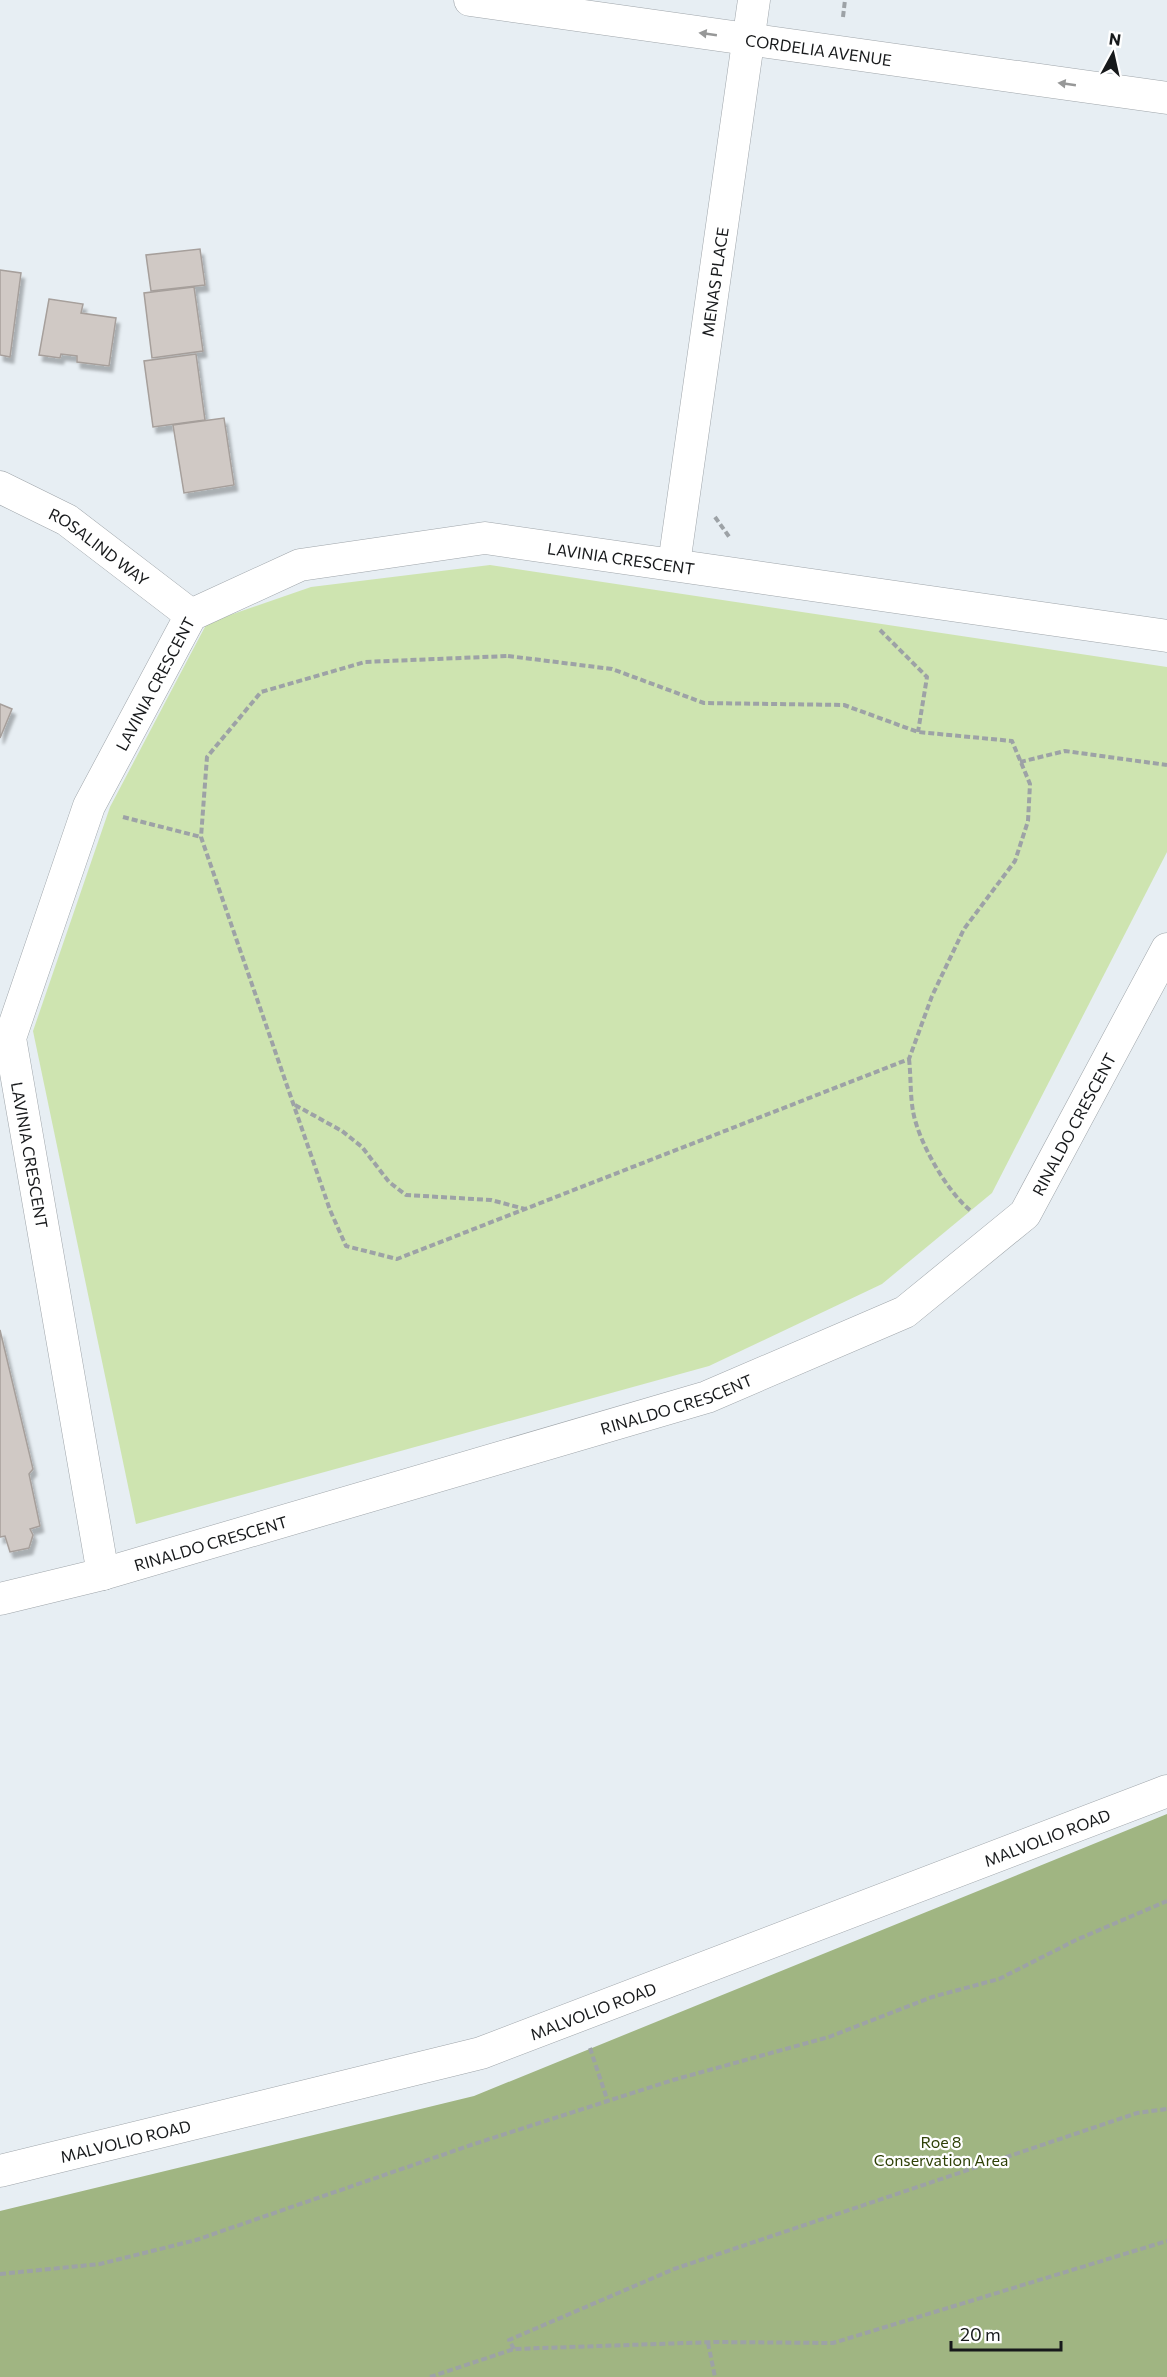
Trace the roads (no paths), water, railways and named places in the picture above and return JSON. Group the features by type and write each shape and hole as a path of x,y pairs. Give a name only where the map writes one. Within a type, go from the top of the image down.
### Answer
{"street":[{"name":"CORDELIA AVENUE","path":"470,0 1167,98"},
{"name":"MENAS PLACE","path":"674,564 754,0"},
{"name":"ROSALIND WAY","path":"0,487 67,520 191,615"},
{"name":"LAVINIA CRESCENT","path":"103,1574 5,1037 89,806 191,615 300,565 486,538 1167,636"},
{"name":"RINALDO CRESCENT","path":"0,1599 103,1574 707,1397 905,1312 1025,1214 1167,949"},
{"name":"MALVOLIO ROAD","path":"0,2171 481,2053 1167,1791"}],"park label":[{"name":"Roe 8 Conservation Area","path":"941,2150"}]}
